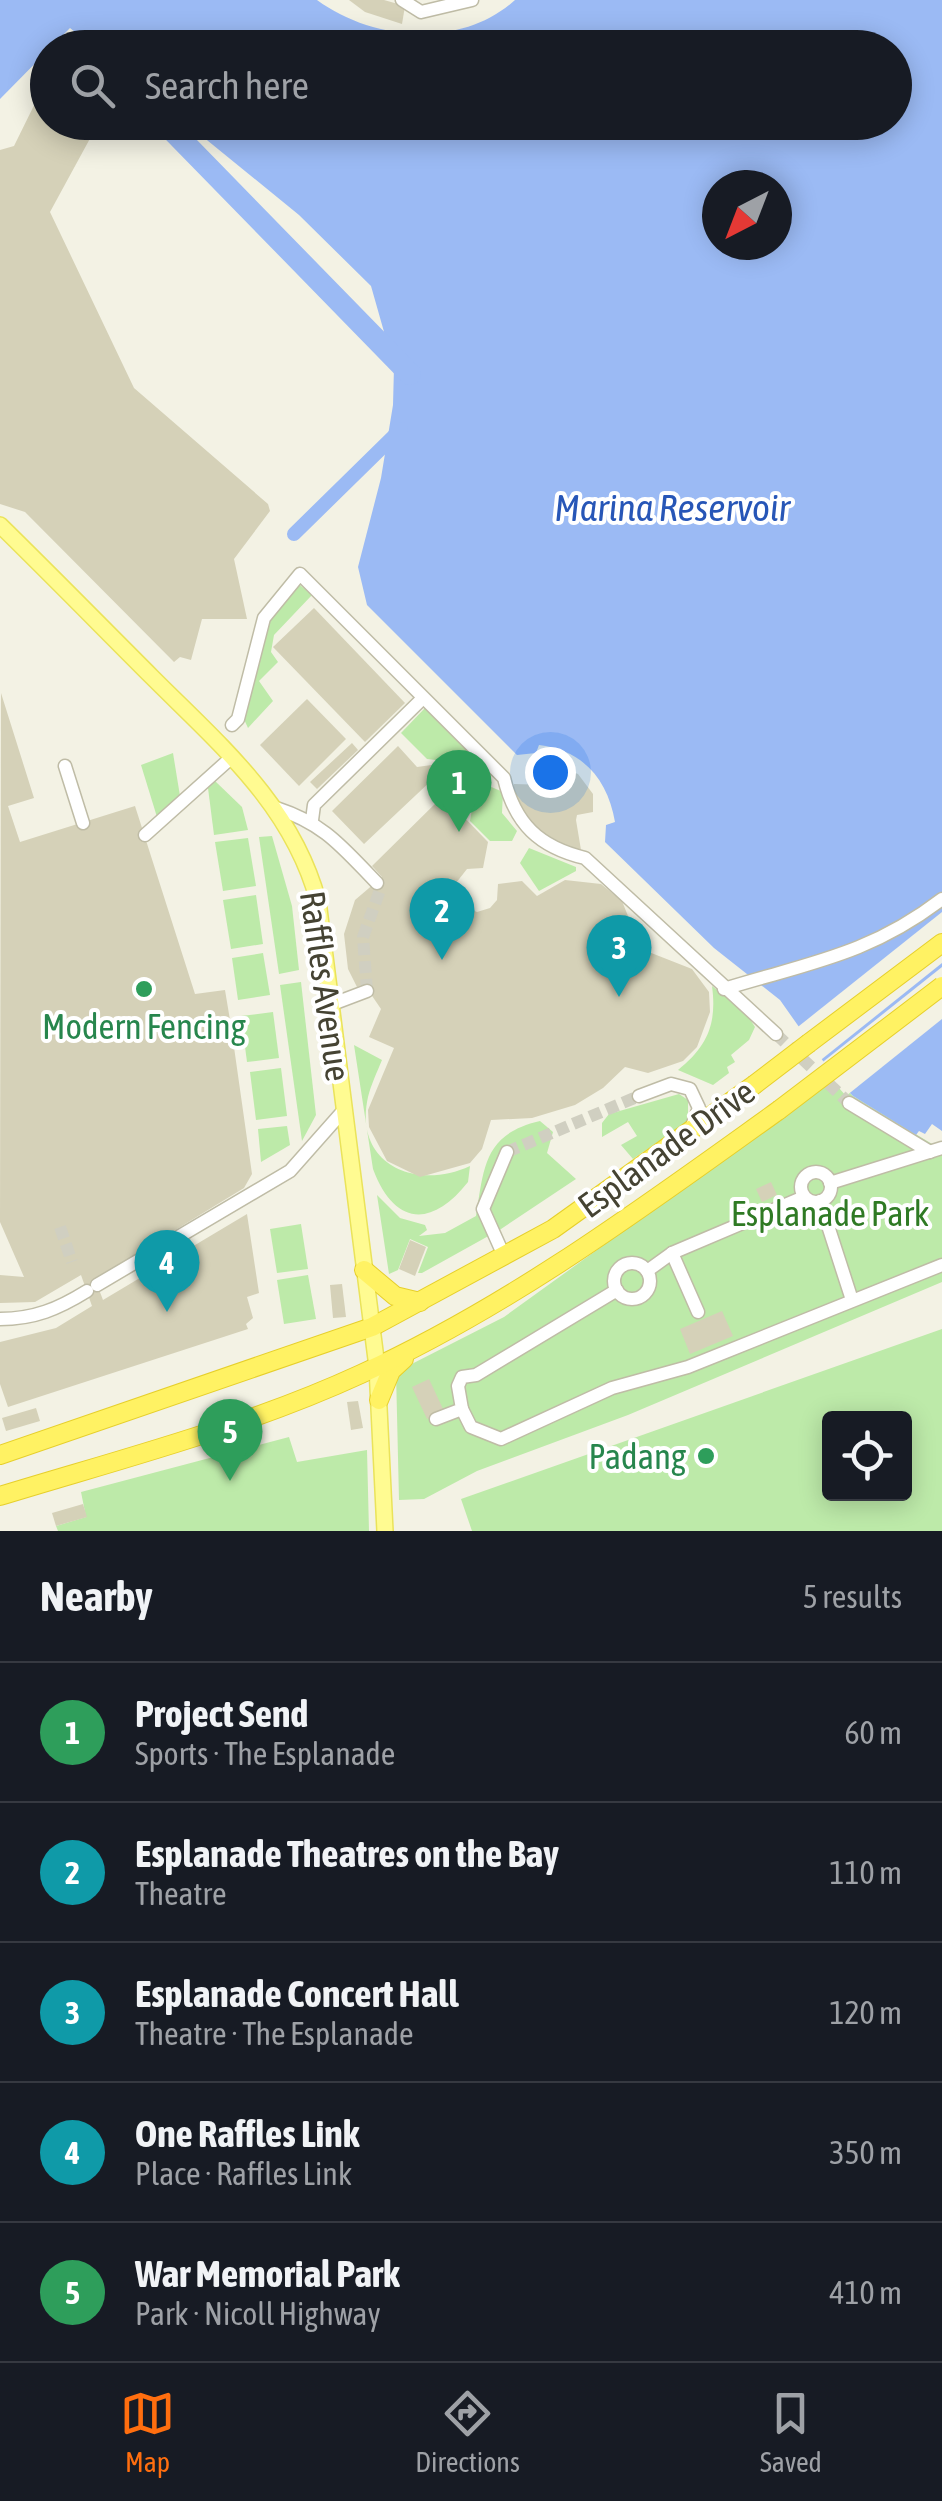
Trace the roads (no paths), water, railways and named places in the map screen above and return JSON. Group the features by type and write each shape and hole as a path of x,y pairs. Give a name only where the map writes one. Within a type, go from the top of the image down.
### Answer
{"highway":[{"name":"Esplanade Drive","path":"0,1455 372,1327 420,1302 606,1194 942,943"},
{"name":"Esplanade Drive","path":"0,1496 192,1437 377,1367 614,1229 942,986"},
{"path":"364,1270 395,1296 420,1302"},
{"path":"379,1400 391,1371 436,1334"}],"main road":[{"name":"Raffles Avenue","path":"0,525 232,757 276,808 310,872 377,1367 384,1531"}],"street":[{"path":"402,0 421,12 472,0"},
{"path":"232,724 238,720 264,618 300,574 504,778 511,804 529,831 551,848 585,858 776,1034"},
{"path":"312,820 314,805 423,698"},
{"path":"144,835 232,757"},
{"path":"64,766 83,822"},
{"path":"276,808 312,820 377,883"},
{"path":"724,989 824,964 862,948 942,900"},
{"path":"330,1006 367,991"},
{"path":"639,1096 672,1084 690,1089 698,1108 689,1133"},
{"path":"848,1103 938,1152"},
{"path":"0,1320 26,1320 52,1311 290,1171 344,1110"},
{"path":"504,1256 483,1210 507,1152"},
{"path":"830,1182 938,1152"},
{"path":"804,1197 800,1186 806,1175 817,1171 830,1182"},
{"path":"647,1270 672,1253 804,1197 826,1199 830,1182"},
{"path":"820,1201 852,1300"},
{"path":"672,1253 698,1312"},
{"path":"634,1263 647,1270 650,1281 643,1295 630,1298 617,1290 615,1275 622,1266 634,1263"},
{"path":"617,1290 476,1375 462,1376 458,1386 462,1409 472,1427 500,1439 612,1388 688,1367 942,1264"},
{"path":"436,1419 462,1409"}],"water":[{"name":"Marina Reservoir","path":"0,0 317,0 339,14 386,30 70,28 30,30 30,69 0,99"},
{"name":"Marina Reservoir","path":"515,0 942,0 942,1131 932,1124 925,1134 919,1131 916,1135 853,1096 835,1078 780,1000 714,948 605,842 606,825 615,822 606,793 591,770 581,760 555,748 539,745 536,753 517,755 367,605 358,567 381,478 393,405 394,367 371,286 299,215 207,140 912,140 912,30 452,30 493,16"}],"waterway":[{"name":"Marina Reservoir","path":"182,140 410,374"},
{"path":"294,534 401,429"}],"tunnel":[{"path":"367,991 363,937 381,887 377,883"},
{"path":"776,1034 849,1103"},
{"path":"507,1152 639,1096"},
{"path":"60,1227 72,1262"}],"place":[{"name":"Project Send","path":"459,832"},
{"name":"Esplanade Theatres on the Bay","path":"442,960"},
{"name":"Modern Fencing","path":"144,989"},
{"name":"Esplanade Concert Hall","path":"619,997"},
{"name":"One Raffles Link","path":"167,1312"},
{"name":"Padang","path":"706,1456"},
{"name":"War Memorial Park","path":"230,1481"}],"park label":[{"name":"Esplanade Park","path":"830,1213"}]}
